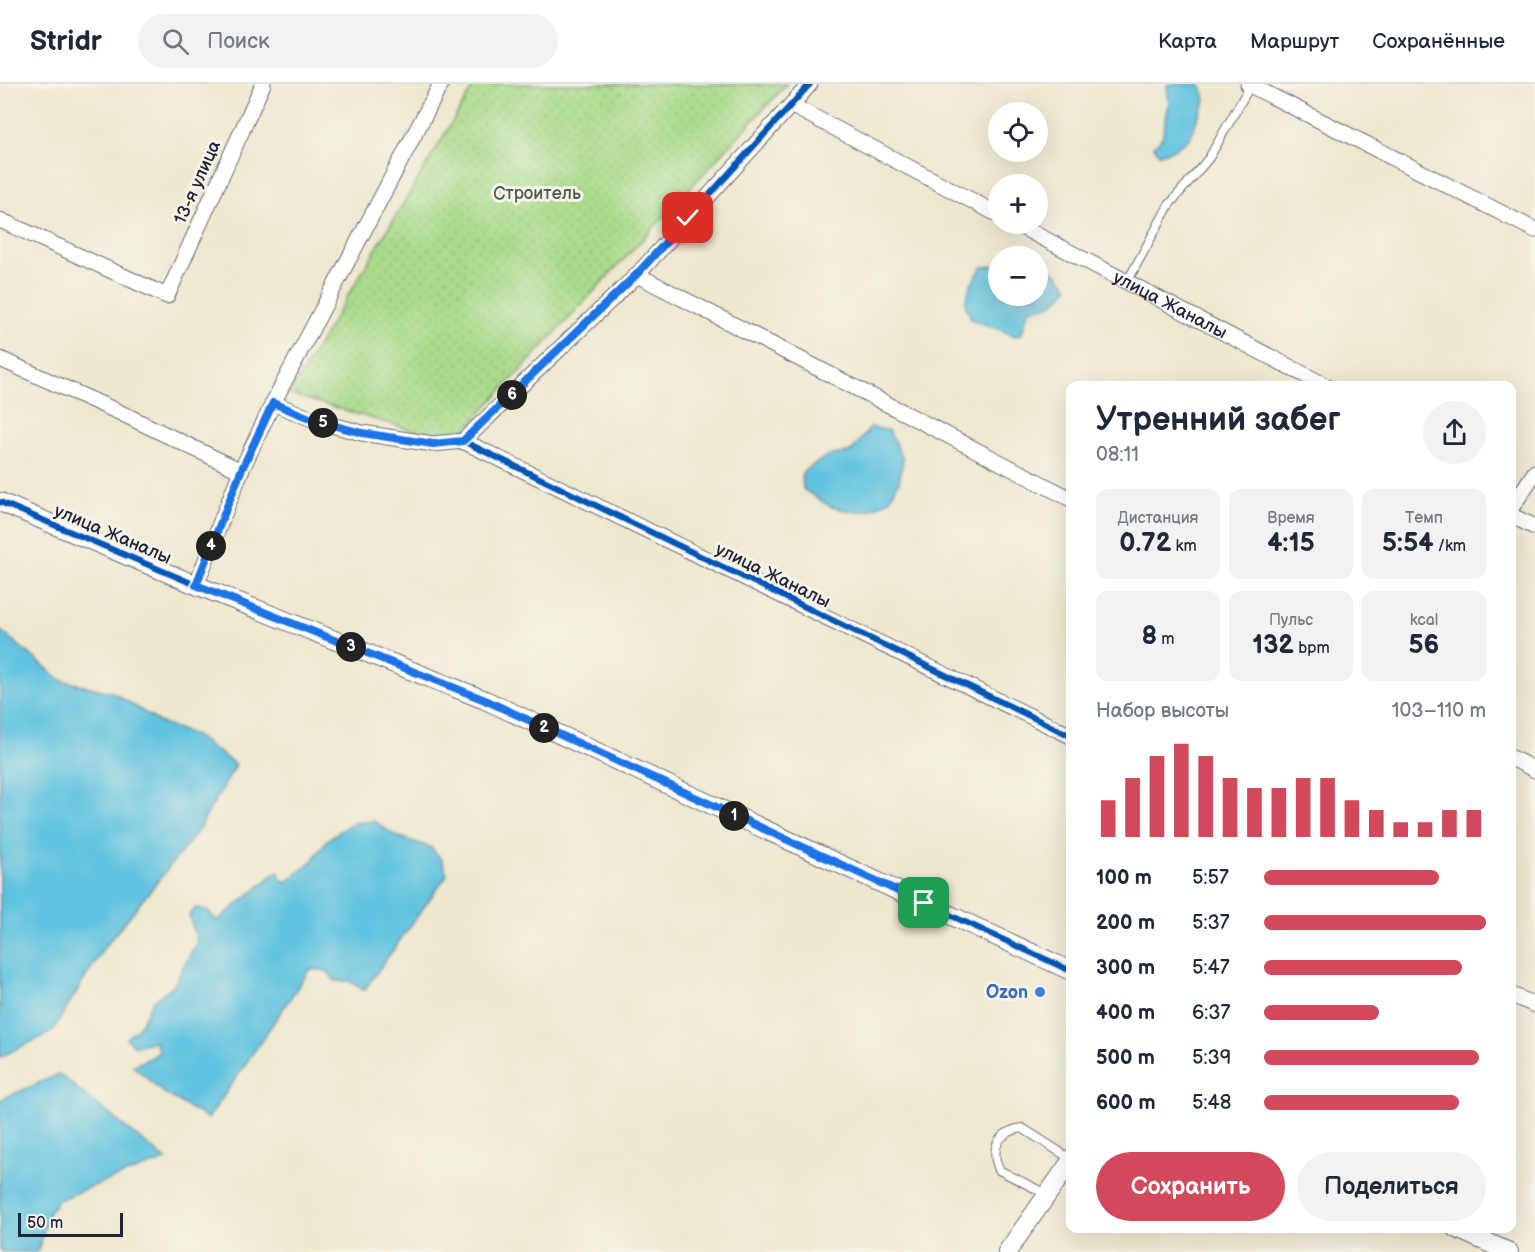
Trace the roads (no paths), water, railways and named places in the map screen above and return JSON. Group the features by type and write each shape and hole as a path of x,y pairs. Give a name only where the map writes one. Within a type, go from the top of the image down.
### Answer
{"street":[{"name":"13-я улица","path":"0,220 167,296 262,84"},
{"path":"196,585 241,471 273,403 441,84"},
{"path":"273,403 317,421 362,433 433,444 463,441 637,274 810,84"},
{"path":"1250,84 1535,230"},
{"path":"790,105 988,208"},
{"name":"улица Жаналы","path":"1035,234 1316,381"},
{"path":"637,274 1066,495"},
{"path":"0,359 123,414 241,471"},
{"name":"улица Жаналы","path":"463,441 1066,734"},
{"path":"1516,501 1535,472"},
{"name":"улица Жаналы","path":"0,502 196,585 485,700 1066,969"},
{"path":"1516,518 1535,527"},
{"path":"1516,760 1535,770"},
{"path":"1516,996 1535,1005"},
{"path":"1007,1252 1066,1167"},
{"path":"1466,1233 1509,1252"}],"lane":[{"path":"1127,282 1169,206 1209,158 1250,84"},
{"path":"1047,1195 999,1170 994,1158 999,1139 1011,1130 1022,1128 1066,1157"}],"water":[{"path":"1169,84 1200,84 1205,101 1189,139 1175,149 1159,154 1154,146 1162,138 1169,103 1167,86"},
{"path":"988,266 988,306 1045,306 1029,309 1022,334 1016,336 971,319 965,303 971,284 982,267"},
{"path":"1048,270 1058,274 1068,287 1052,304 1048,305"},
{"path":"871,427 889,431 903,459 899,482 889,500 870,510 855,512 831,507 803,489 802,473 827,456 851,452"},
{"path":"0,630 61,680 114,693 159,722 194,735 236,765 195,835 103,949 52,1032 0,1057"},
{"path":"374,821 396,836 430,847 442,860 447,875 364,990 350,981 335,981 327,971 310,969 208,1119 164,1093 133,1066 159,1053 155,1041 135,1046 126,1038 139,1027 153,1001 174,985 197,941 189,916 195,908 208,911 217,921 278,871 281,879 287,882 312,861 327,840 352,823"},
{"path":"59,1074 166,1160 58,1200 49,1212 38,1252 2,1252 0,1248 0,1100"}],"place":[{"name":"Ozon","path":"1040,992"}],"park label":[{"name":"Строитель","path":"537,193"}]}
